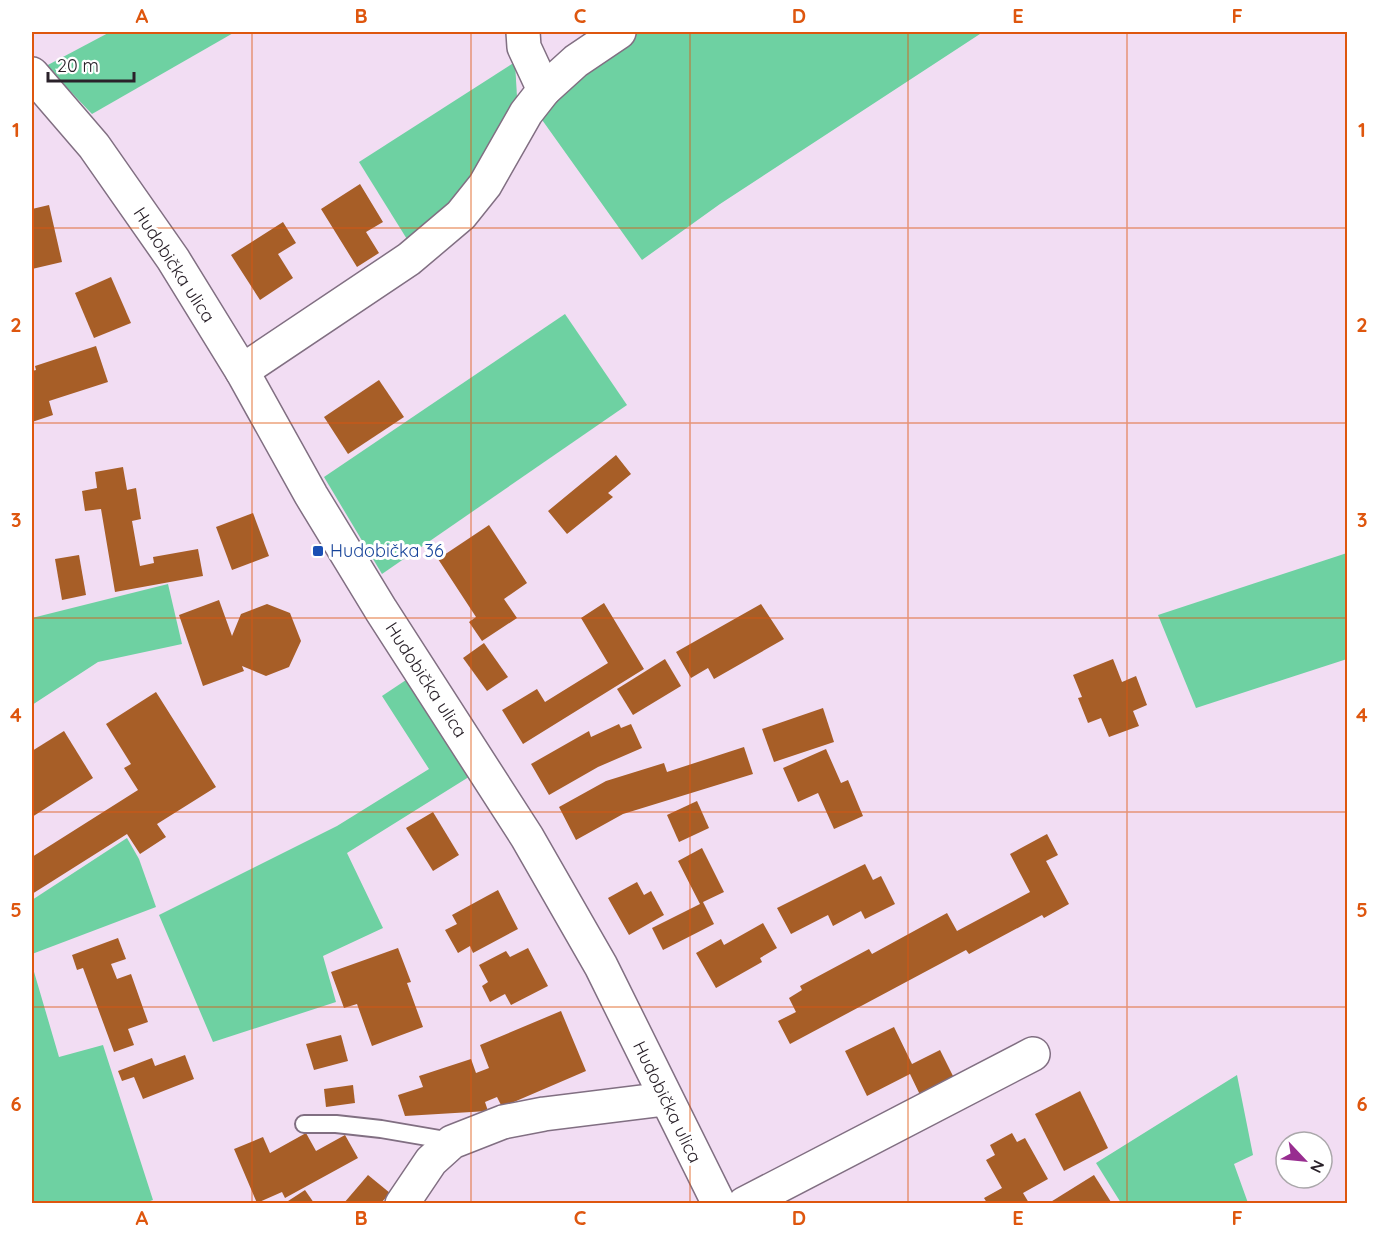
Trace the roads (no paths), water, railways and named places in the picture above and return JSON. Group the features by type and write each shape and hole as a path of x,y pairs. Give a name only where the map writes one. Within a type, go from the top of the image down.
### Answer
{"main road":[{"path":"523,32 524,47 544,90"},
{"path":"242,371 409,260 461,215 485,184 526,113 544,90 576,61 619,32"},
{"name":"Hudobička ulica","path":"32,74 94,146 173,259 242,371 311,495 381,610 527,837 601,966 718,1203"},
{"path":"744,1203 1033,1054"},
{"path":"402,1203 431,1161 452,1142 503,1122 544,1114 665,1099"}],"lane":[{"path":"304,1124 336,1124 381,1129 452,1142"}],"place":[{"name":"Hudobička 36","path":"318,551"}]}
